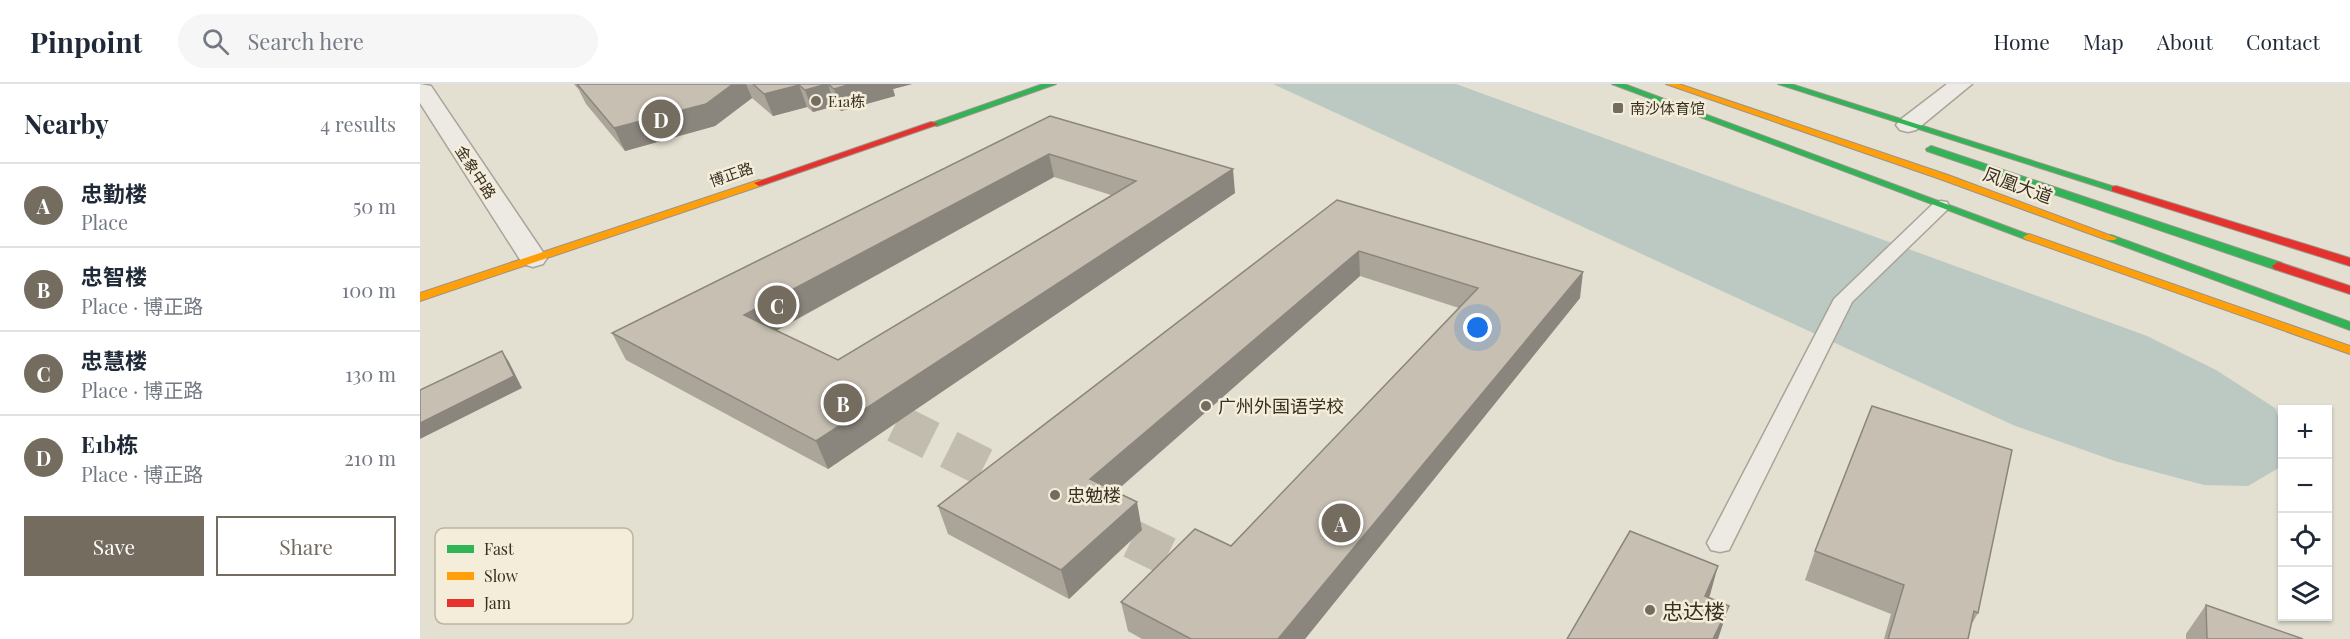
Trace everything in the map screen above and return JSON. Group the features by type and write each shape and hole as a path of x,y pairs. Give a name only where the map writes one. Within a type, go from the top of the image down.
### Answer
{"main road":[{"name":"博正路","path":"420,297 1052,84"},
{"path":"1616,84 1941,206 2350,350"},
{"name":"凤凰大道","path":"1670,84 1944,177 2350,326"},
{"path":"1782,84 2350,262"},
{"name":"凤凰大道","path":"1919,145 2350,290"}],"street":[{"path":"1908,125 1961,84"},
{"name":"金象中路","path":"420,86 533,258"}],"lane":[{"path":"1720,543 1844,299 1941,206"}],"shaded area":[{"path":"1273,84 1456,84 2147,336 2216,370 2275,408 2278,417 2278,468 2248,486 2204,485 2115,461 2013,425"}],"building":[{"path":"577,84 733,84 706,104 614,128"},
{"path":"753,84 827,84 805,90 799,85 764,94"},
{"path":"828,84 851,84 834,89"},
{"path":"1050,116 1233,169 816,441 612,333","holes":["1049,154 1136,181 838,360 744,315"]},
{"path":"1337,200 1583,272 1278,639 1191,639 1121,602 1195,529 1231,546 1478,288 1359,251 1090,479 1137,502 1061,570 938,506"},
{"path":"502,351 514,376 420,423 420,390"},
{"path":"1872,406 2012,450 1978,613 1974,611 1968,639 1888,639 1904,585 1815,551"},
{"name":"忠达楼","path":"1630,531 1718,566 1705,596 1729,606 1713,639 1567,639"},
{"path":"2206,605 2303,639 2207,639"}],"tunnel":[{"path":"896,423 1014,482"},
{"path":"1132,539 1190,567"}],"traffic: fast":[{"path":"934,124 1052,84"},
{"path":"1616,84 2029,237"},
{"path":"1782,84 2116,189"},
{"path":"1931,149 2278,266"},
{"path":"2111,238 2350,326"}],"traffic: slow":[{"path":"1670,84 1944,177 2111,238"},
{"path":"420,297 759,183"},
{"path":"2029,237 2350,350"}],"traffic: jam":[{"path":"759,183 934,124"},
{"path":"2116,189 2350,262"},
{"path":"2278,266 2350,290"}],"place":[{"name":"E1a栋","path":"816,101"},
{"name":"南沙体育馆","path":"1618,108"},
{"name":"E1b栋","path":"661,119"},
{"name":"忠慧楼","path":"777,305"},
{"name":"忠智楼","path":"843,403"},
{"name":"广州外国语学校","path":"1206,406"},
{"name":"忠勉楼","path":"1055,495"},
{"name":"忠勤楼","path":"1341,523"},
{"name":"忠达楼","path":"1650,610"}]}
